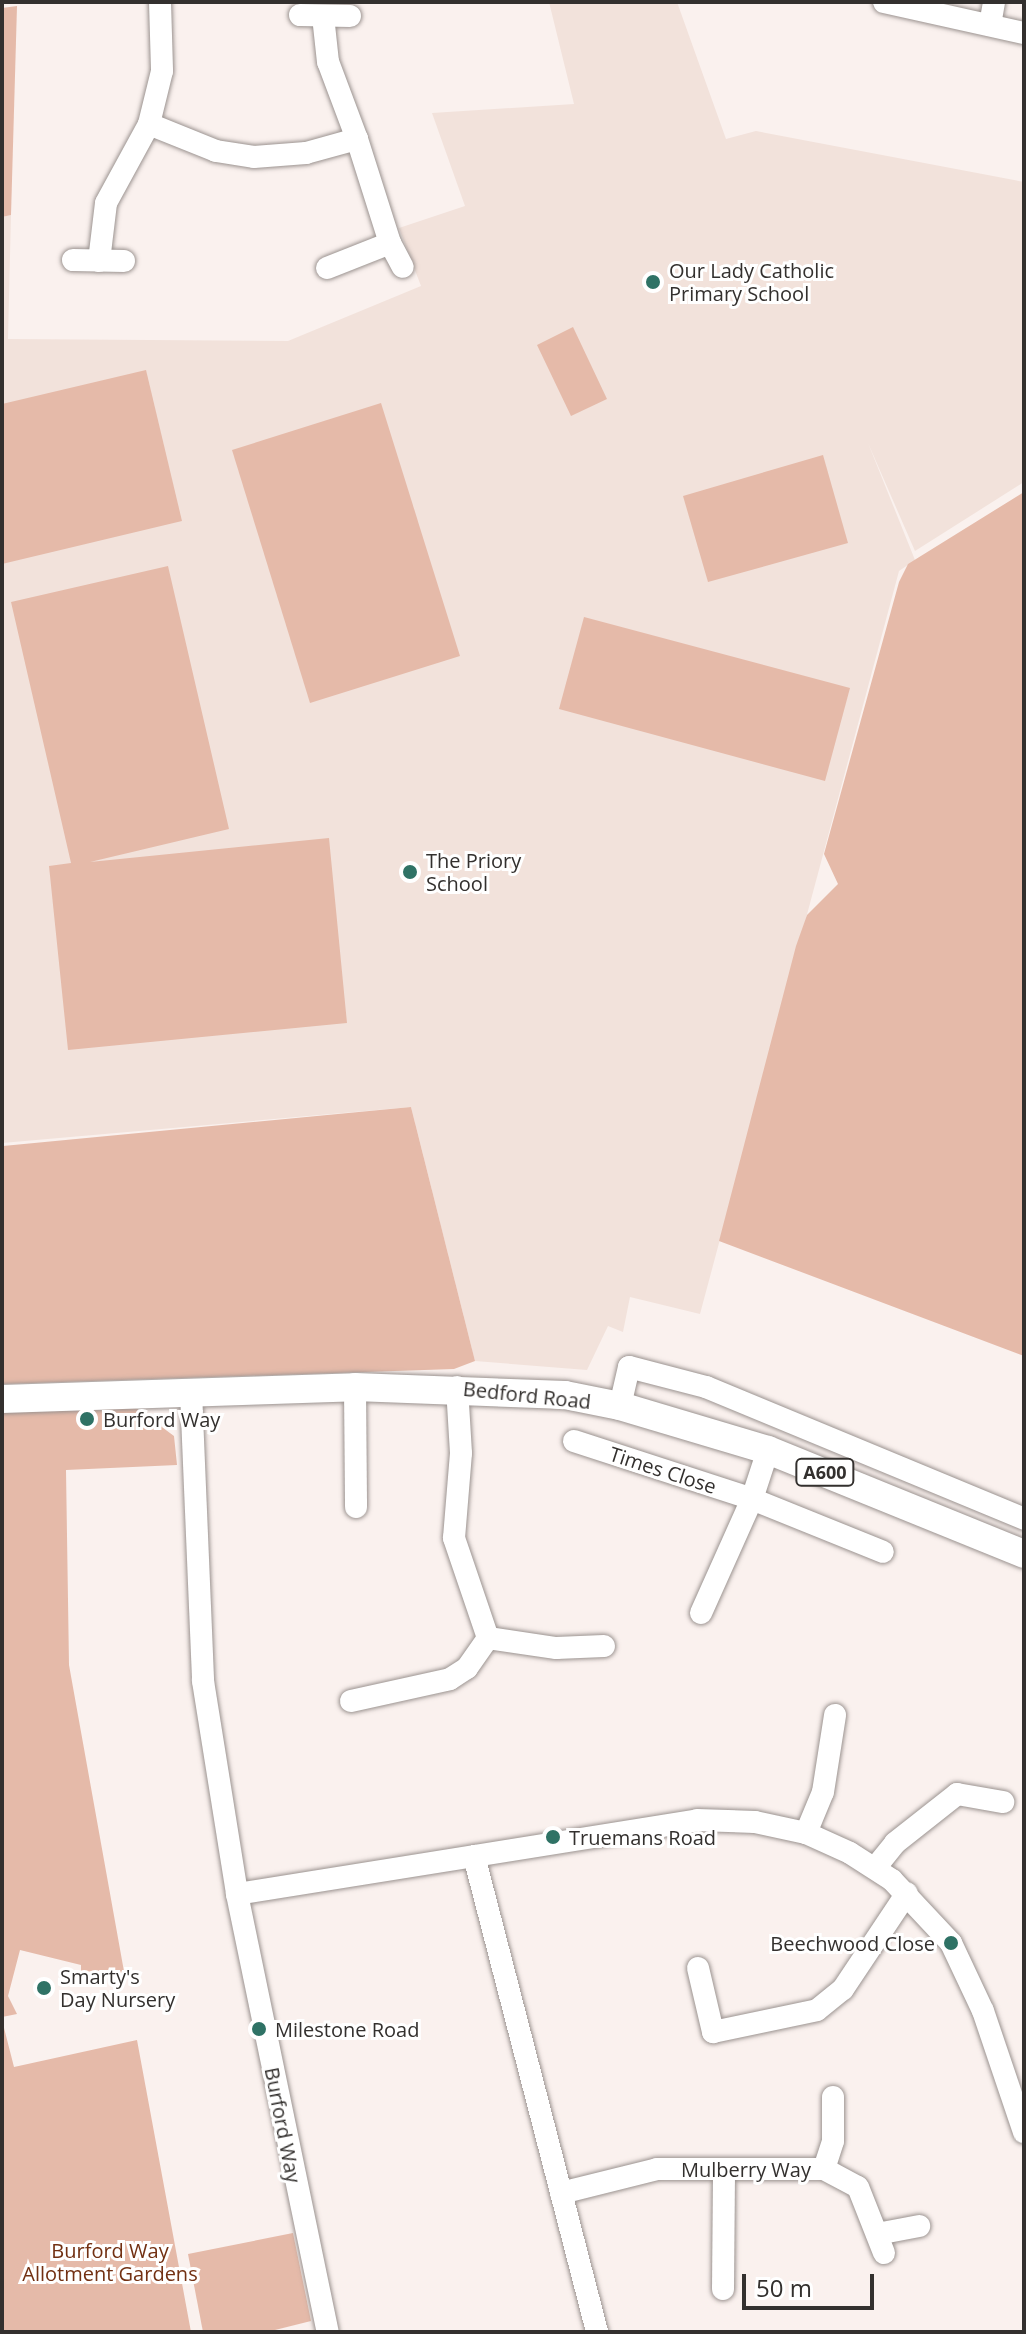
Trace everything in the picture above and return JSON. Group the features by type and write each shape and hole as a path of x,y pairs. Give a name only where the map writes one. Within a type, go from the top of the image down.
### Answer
{"main road":[{"name":"Bedford Road","path":"2,1399 355,1387 457,1387 565,1395 620,1406 768,1450 1024,1554"}],"street":[{"path":"99,261 106,203 149,124 162,71 160,2"},
{"path":"884,2 1024,33"},
{"path":"990,25 994,2"},
{"path":"300,15 350,16"},
{"path":"323,16 328,62 357,139 390,243 403,267"},
{"path":"149,124 216,151 254,157 306,153 357,139"},
{"path":"327,268 390,243"},
{"path":"73,260 124,261"},
{"path":"620,1406 629,1367 706,1387 815,1429 1024,1519"},
{"path":"355,1387 356,1507"},
{"path":"457,1387 461,1453 454,1538 488,1638"},
{"name":"Burford Way","path":"191,1392 203,1681 237,1894 328,2332"},
{"name":"Times Close","path":"574,1441 752,1499 883,1552"},
{"path":"701,1613 752,1499 768,1450"},
{"path":"488,1638 556,1648 604,1646"},
{"path":"351,1701 450,1679 467,1668 488,1638"},
{"path":"806,1833 823,1792 835,1715"},
{"path":"875,1868 895,1843 957,1794 1003,1802"},
{"path":"237,1894 697,1820 755,1822 806,1833 875,1868 907,1893 951,1943 971,1981 1024,2132"},
{"path":"474,1856 597,2332"},
{"path":"698,1968 713,2032 817,2010 843,1989 907,1893"},
{"path":"824,2169 833,2141 833,2097"},
{"name":"Mulberry Way","path":"561,2193 657,2169 824,2169 858,2187 880,2244 919,2226"},
{"path":"723,2289 724,2169"}],"shaded area":[{"name":"The Priory School","path":"549,2 677,2 726,139 756,131 1024,182 1024,482 915,551 868,443 915,560 899,571 700,1314 630,1297 623,1332 608,1326 587,1370 475,1361 411,1107 2,1143 2,217 11,215 8,339 288,341 421,286 399,228 465,206 432,113 574,104"}],"green space":[{"path":"17,6 11,215 2,217 2,8"},
{"path":"573,327 607,399 571,416 537,345"},
{"path":"146,370 182,521 2,564 2,404"},
{"path":"381,403 460,656 310,703 232,450"},
{"path":"823,455 848,543 708,582 683,496"},
{"path":"1024,492 1024,1356 719,1241 796,946 807,915 838,884 824,854 899,582 908,564"},
{"path":"168,566 229,829 90,862 329,838 347,1023 68,1050 49,866 71,863 11,602"},
{"path":"584,617 850,688 825,781 559,709"},
{"path":"411,1107 475,1361 454,1369 2,1384 3,1146"},
{"path":"132,1405 174,1436 177,1465 66,1470 69,1665 125,1977 81,1974 81,1965 20,1950 8,1996 17,2014 2,2017 2,1409"},
{"name":"Burford Way Allotment Gardens","path":"2,2020 14,2067 137,2040 191,2332 2,2332"},
{"path":"293,2233 311,2321 267,2332 203,2332 188,2254"}],"place":[{"name":"Our Lady Catholic Primary School","path":"653,282"},
{"name":"The Priory School","path":"410,872"},
{"name":"Burford Way","path":"87,1419"},
{"name":"Truemans Road","path":"553,1837"},
{"name":"Beechwood Close","path":"951,1943"},
{"name":"Smarty's Day Nursery","path":"44,1988"},
{"name":"Milestone Road","path":"259,2029"}]}
